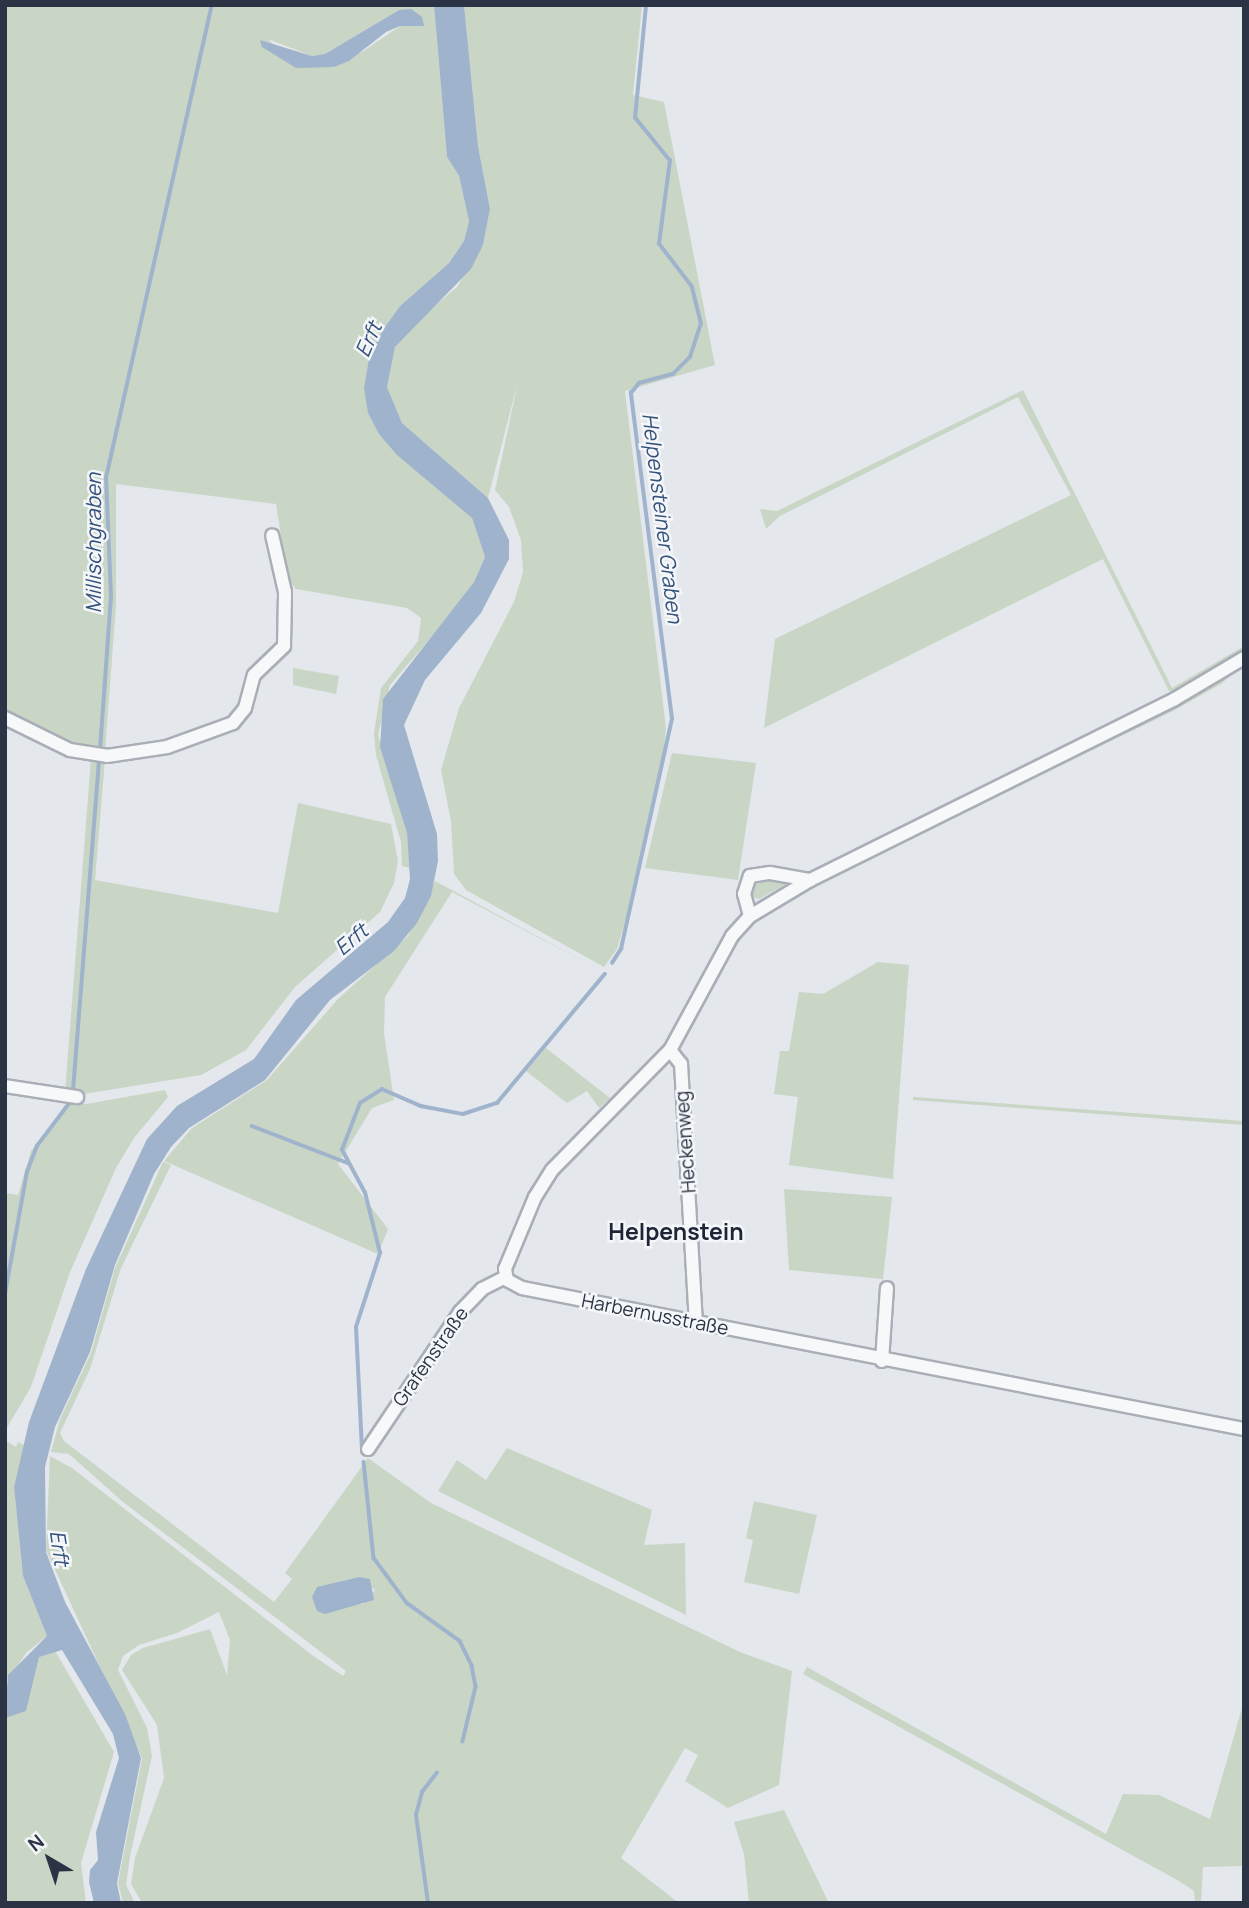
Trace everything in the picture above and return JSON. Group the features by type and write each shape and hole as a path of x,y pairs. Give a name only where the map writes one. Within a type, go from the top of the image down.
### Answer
{"street":[{"path":"5,718 58,745 107,756 189,741 223,729 241,715 254,675 282,650 285,640 285,592 272,535"},
{"path":"506,1277 521,1228 552,1170 670,1050 732,936 750,916 810,880 1175,699 1244,658"},
{"path":"750,916 744,894 746,880 752,875 777,874 810,880"},
{"name":"Heckenweg","path":"670,1050 681,1064 696,1322"},
{"path":"5,1086 77,1097"},
{"name":"Harbernusstraße","path":"506,1277 522,1288 882,1361 1244,1429"},
{"name":"Grafenstraße","path":"368,1449 460,1312 482,1290 506,1277"},
{"path":"882,1361 887,1288"}],"green space":[{"path":"5,5 434,5 447,157 459,176 469,221 464,241 449,263 400,306 385,327 364,388 472,518 485,557 474,582 447,619 390,685 378,735 407,833 410,868 402,866 401,842 376,755 374,733 381,688 418,641 421,618 407,608 296,589 288,579 276,504 116,484 116,605 105,751 50,737 5,713","holes":["399,10 424,25 400,26 362,52 296,68 268,39 312,56 325,54"]},
{"path":"464,5 642,5 633,95 664,102 715,365 625,391 666,728 663,763 626,918 617,949 604,967 466,890 454,874 451,821 441,770 459,708 514,602 523,572 521,540 509,507 495,490 518,381 488,498 402,423 387,387 395,347 412,325 457,287 483,245 490,209 478,146"},
{"path":"1023,390 1172,688 1244,646 1244,652 1176,691 1169,691 1103,559 764,728 775,639 1071,495 1018,397 780,516 766,529 760,509 777,511"},
{"path":"1244,664 1221,684 1173,711 929,829 1168,709"},
{"path":"293,668 339,676 336,694 293,685"},
{"path":"672,753 756,763 738,880 645,868"},
{"path":"91,759 105,760 95,880 278,913 298,803 391,824 398,861 394,883 380,912 295,987 246,1050 201,1075 78,1095 65,1092"},
{"path":"772,878 788,883 759,899 752,897 751,886"},
{"path":"435,881 600,970 452,892 385,997 384,1033 394,1100 372,1108 338,1164 388,1229 378,1254 164,1161 192,1128 267,1080 338,999 408,936"},
{"path":"878,962 909,965 893,1179 789,1165 798,1097 774,1094 780,1051 789,1051 799,992 823,994"},
{"path":"546,1048 610,1098 599,1108 587,1091 567,1103 526,1071"},
{"path":"165,1090 168,1097 134,1138 116,1168 70,1272 31,1387 5,1431 5,1193 18,1195 31,1151 68,1101 86,1104"},
{"path":"913,1097 1244,1121 1244,1125 913,1100"},
{"path":"163,1162 171,1165 121,1268 90,1369 60,1433 64,1441 274,1602 292,1579 285,1573 368,1458 431,1503 740,1652 792,1671 779,1785 728,1808 685,1781 698,1755 685,1748 621,1858 679,1903 142,1903 131,1884 135,1858 164,1778 157,1725 122,1670 131,1655 143,1648 210,1629 227,1675 230,1640 219,1612 177,1633 139,1645 123,1656 118,1670 147,1728 152,1756 126,1885 135,1903 123,1903 118,1883 142,1758 46,1550 50,1456 72,1468 312,1655 343,1676 346,1671 123,1502 69,1454 51,1452 60,1419 91,1353 115,1268","holes":["359,1577 375,1590 363,1604 347,1604 337,1582"]},
{"path":"784,1189 892,1197 883,1279 789,1270"},
{"path":"5,1440 16,1447 18,1442 24,1445 14,1487 23,1576 47,1636 27,1652 5,1682"},
{"path":"507,1448 652,1510 644,1545 685,1543 686,1615 438,1491 457,1460 486,1480"},
{"path":"754,1501 817,1515 799,1594 744,1582 753,1540 746,1538"},
{"path":"51,1644 114,1752 81,1863 86,1903 5,1903 5,1686"},
{"path":"807,1667 1106,1834 1123,1794 1159,1795 1210,1819 1244,1701 1244,1866 1203,1867 1201,1903 1195,1903 1194,1891 1179,1881 803,1674"},
{"path":"784,1810 829,1903 749,1903 744,1854 734,1822"}],"water":[{"path":"434,5 464,5 478,146 490,209 483,245 471,269 395,347 387,387 402,423 488,498 509,540 509,559 481,613 425,680 404,725 437,834 438,861 431,896 417,923 394,951 330,1000 265,1080 189,1128 171,1147 154,1174 115,1265 90,1352 55,1427 45,1467 46,1552 65,1602 125,1714 141,1758 117,1883 121,1903 94,1903 89,1882 90,1870 98,1860 96,1832 119,1758 113,1734 62,1650 39,1657 26,1711 5,1718 8,1675 47,1636 23,1576 14,1487 29,1422 86,1269 147,1139 177,1106 254,1059 296,1000 388,922 405,898 410,879 407,833 380,747 383,699 474,582 485,557 472,518 397,455 379,434 368,413 364,388 370,353 385,327 400,306 449,263 464,241 469,221 459,176 447,157"},
{"path":"411,9 422,17 424,26 400,26 386,32 349,61 334,67 296,68 262,47 260,40 312,56 325,54 399,10"},
{"path":"359,1577 370,1579 374,1600 325,1614 317,1611 312,1597 317,1587"}],"waterway":[{"name":"Millischgraben","path":"100,750 111,596 106,478 212,5"},
{"name":"Helpensteiner Graben","path":"612,963 621,949 672,719 631,393 639,383 673,374 690,357 701,324 692,287 659,244 670,161 635,118 646,5"},
{"name":"Millischgraben","path":"73,1091 99,758"},
{"name":"Helpensteiner Graben","path":"362,1450 356,1327 380,1253 365,1193 342,1150 360,1103 382,1089 421,1106 463,1114 497,1103 605,974"},
{"name":"Millischgraben","path":"5,1294 27,1172 37,1146 71,1101"},
{"path":"252,1126 348,1163"},
{"name":"Helpensteiner Graben","path":"364,1462 374,1558 407,1603 460,1641 472,1666 476,1687 463,1741"},
{"name":"Helpensteiner Graben","path":"428,1903 416,1815 422,1792 437,1773"}],"district":[{"name":"Helpenstein","path":"676,1231"}],"water label":[{"name":"Erft","path":"368,339"},
{"name":"Erft","path":"351,939"},
{"name":"Erft","path":"60,1548"}]}
